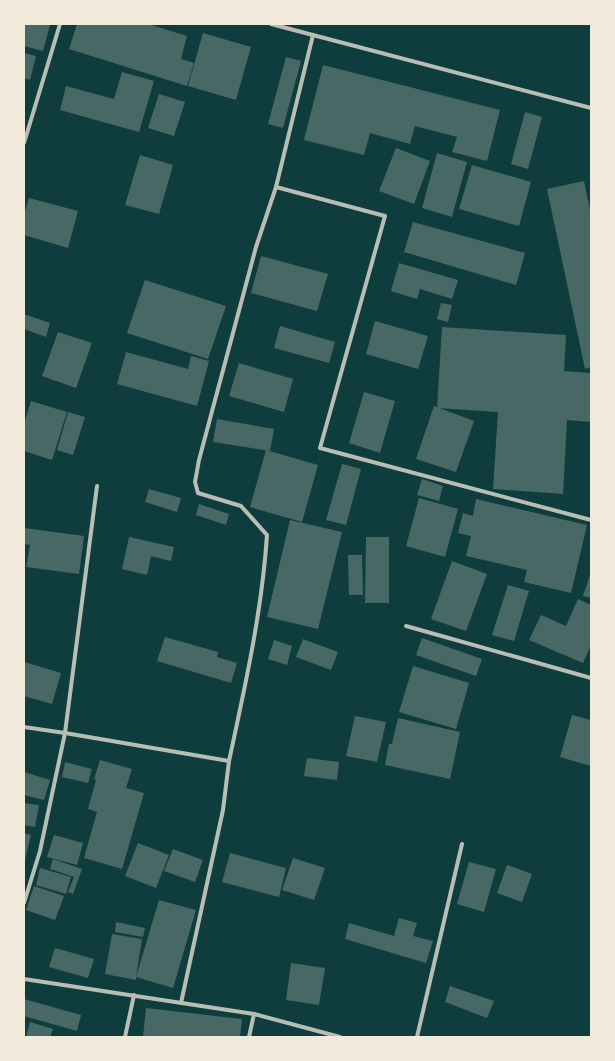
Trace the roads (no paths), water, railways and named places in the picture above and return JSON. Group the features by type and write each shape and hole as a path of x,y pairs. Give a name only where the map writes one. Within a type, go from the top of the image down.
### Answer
{"street":[{"path":"24,143 60,24"},
{"path":"270,24 591,108"},
{"path":"182,1003 223,810 229,761 255,632 265,569 267,535 241,506 198,493 195,482 200,453 256,248 276,187 313,35"},
{"path":"276,187 385,216 320,448 591,520"},
{"path":"24,903 40,851 65,733 97,486"},
{"path":"406,626 591,678"},
{"path":"24,728 65,733 229,761"},
{"path":"417,1037 462,844"},
{"path":"24,978 254,1014 340,1037"},
{"path":"125,1037 134,995"},
{"path":"249,1037 254,1014"}]}
